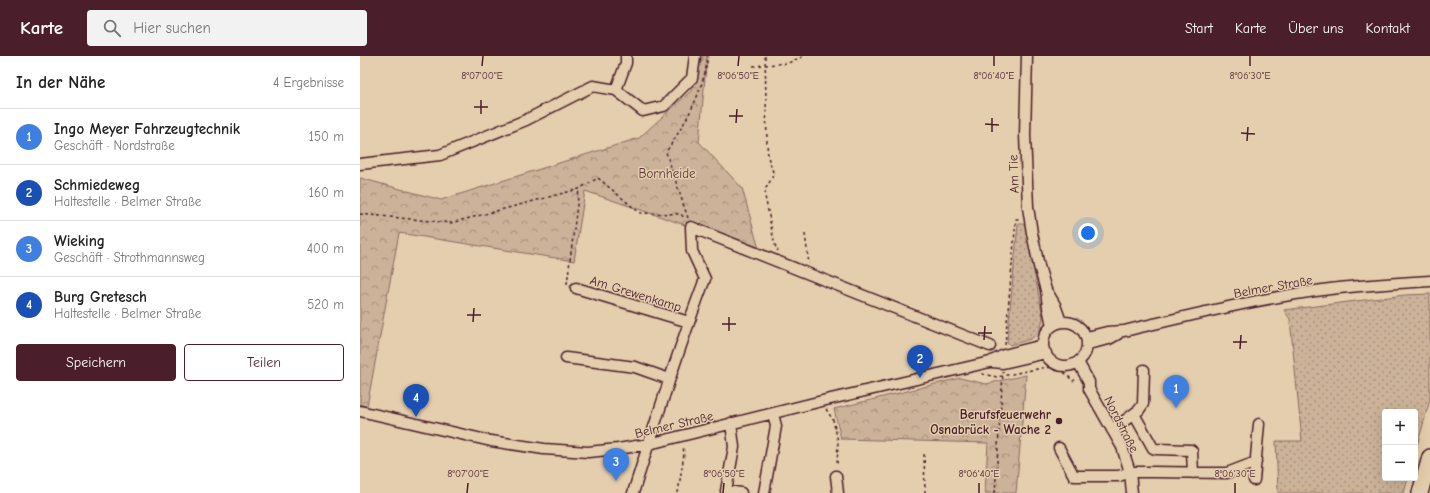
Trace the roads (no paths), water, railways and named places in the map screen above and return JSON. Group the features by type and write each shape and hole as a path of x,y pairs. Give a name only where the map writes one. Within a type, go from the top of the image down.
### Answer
{"highway":[{"path":"1420,493 1430,457"}],"street":[{"path":"616,90 626,63 626,56"},
{"path":"360,164 440,155 526,120 593,86 616,90 643,111 664,106 692,78 695,56"},
{"name":"Am Tie","path":"1027,56 1025,135 1028,207 1039,266 1046,290 1048,307 1057,324"},
{"name":"Am Grewenkamp","path":"633,493 689,322 705,279 692,251 691,227 810,269 990,346"},
{"name":"Belmer Straße","path":"1087,341 1109,339 1124,331 1232,306 1284,296 1330,289 1430,281"},
{"name":"Am Grewenkamp","path":"576,288 689,322"},
{"path":"1073,323 1079,326 1087,341 1083,357 1074,364 1064,366 1056,364 1048,357 1045,349 1044,338 1047,331 1057,324 1073,323"},
{"name":"Belmer Straße","path":"360,411 491,441 544,449 588,452 649,444 822,401 990,362 1004,355 1045,349"},
{"name":"Belmer Straße","path":"990,362 1004,363 1045,349"},
{"path":"566,358 635,367 670,379"},
{"name":"Nordstraße","path":"1074,364 1082,384 1089,389 1122,447 1130,472 1132,493"},
{"name":"Nordstraße","path":"1074,364 1089,382 1089,389"},
{"path":"1112,430 1139,410 1143,404 1144,370"},
{"path":"764,493 776,426 773,414"},
{"path":"1134,414 1153,448 1191,450 1193,473"},
{"path":"731,423 734,447 726,491 741,493"},
{"path":"1254,480 1260,424"},
{"path":"1059,448 1074,476 1119,476 1130,472"},
{"name":"Nordstraße","path":"1130,472 1227,473 1256,462"},
{"path":"836,476 838,493"}],"place":[{"name":"Schmiedeweg","path":"920,378"},
{"name":"Ingo Meyer Fahrzeugtechnik","path":"1176,408"},
{"name":"Burg Gretesch","path":"416,417"},
{"name":"Berufsfeuerwehr Osnabrück - Wache 2","path":"1059,421"},
{"name":"Wieking","path":"616,481"}],"park label":[{"name":"Bornheide","path":"667,173"}]}
